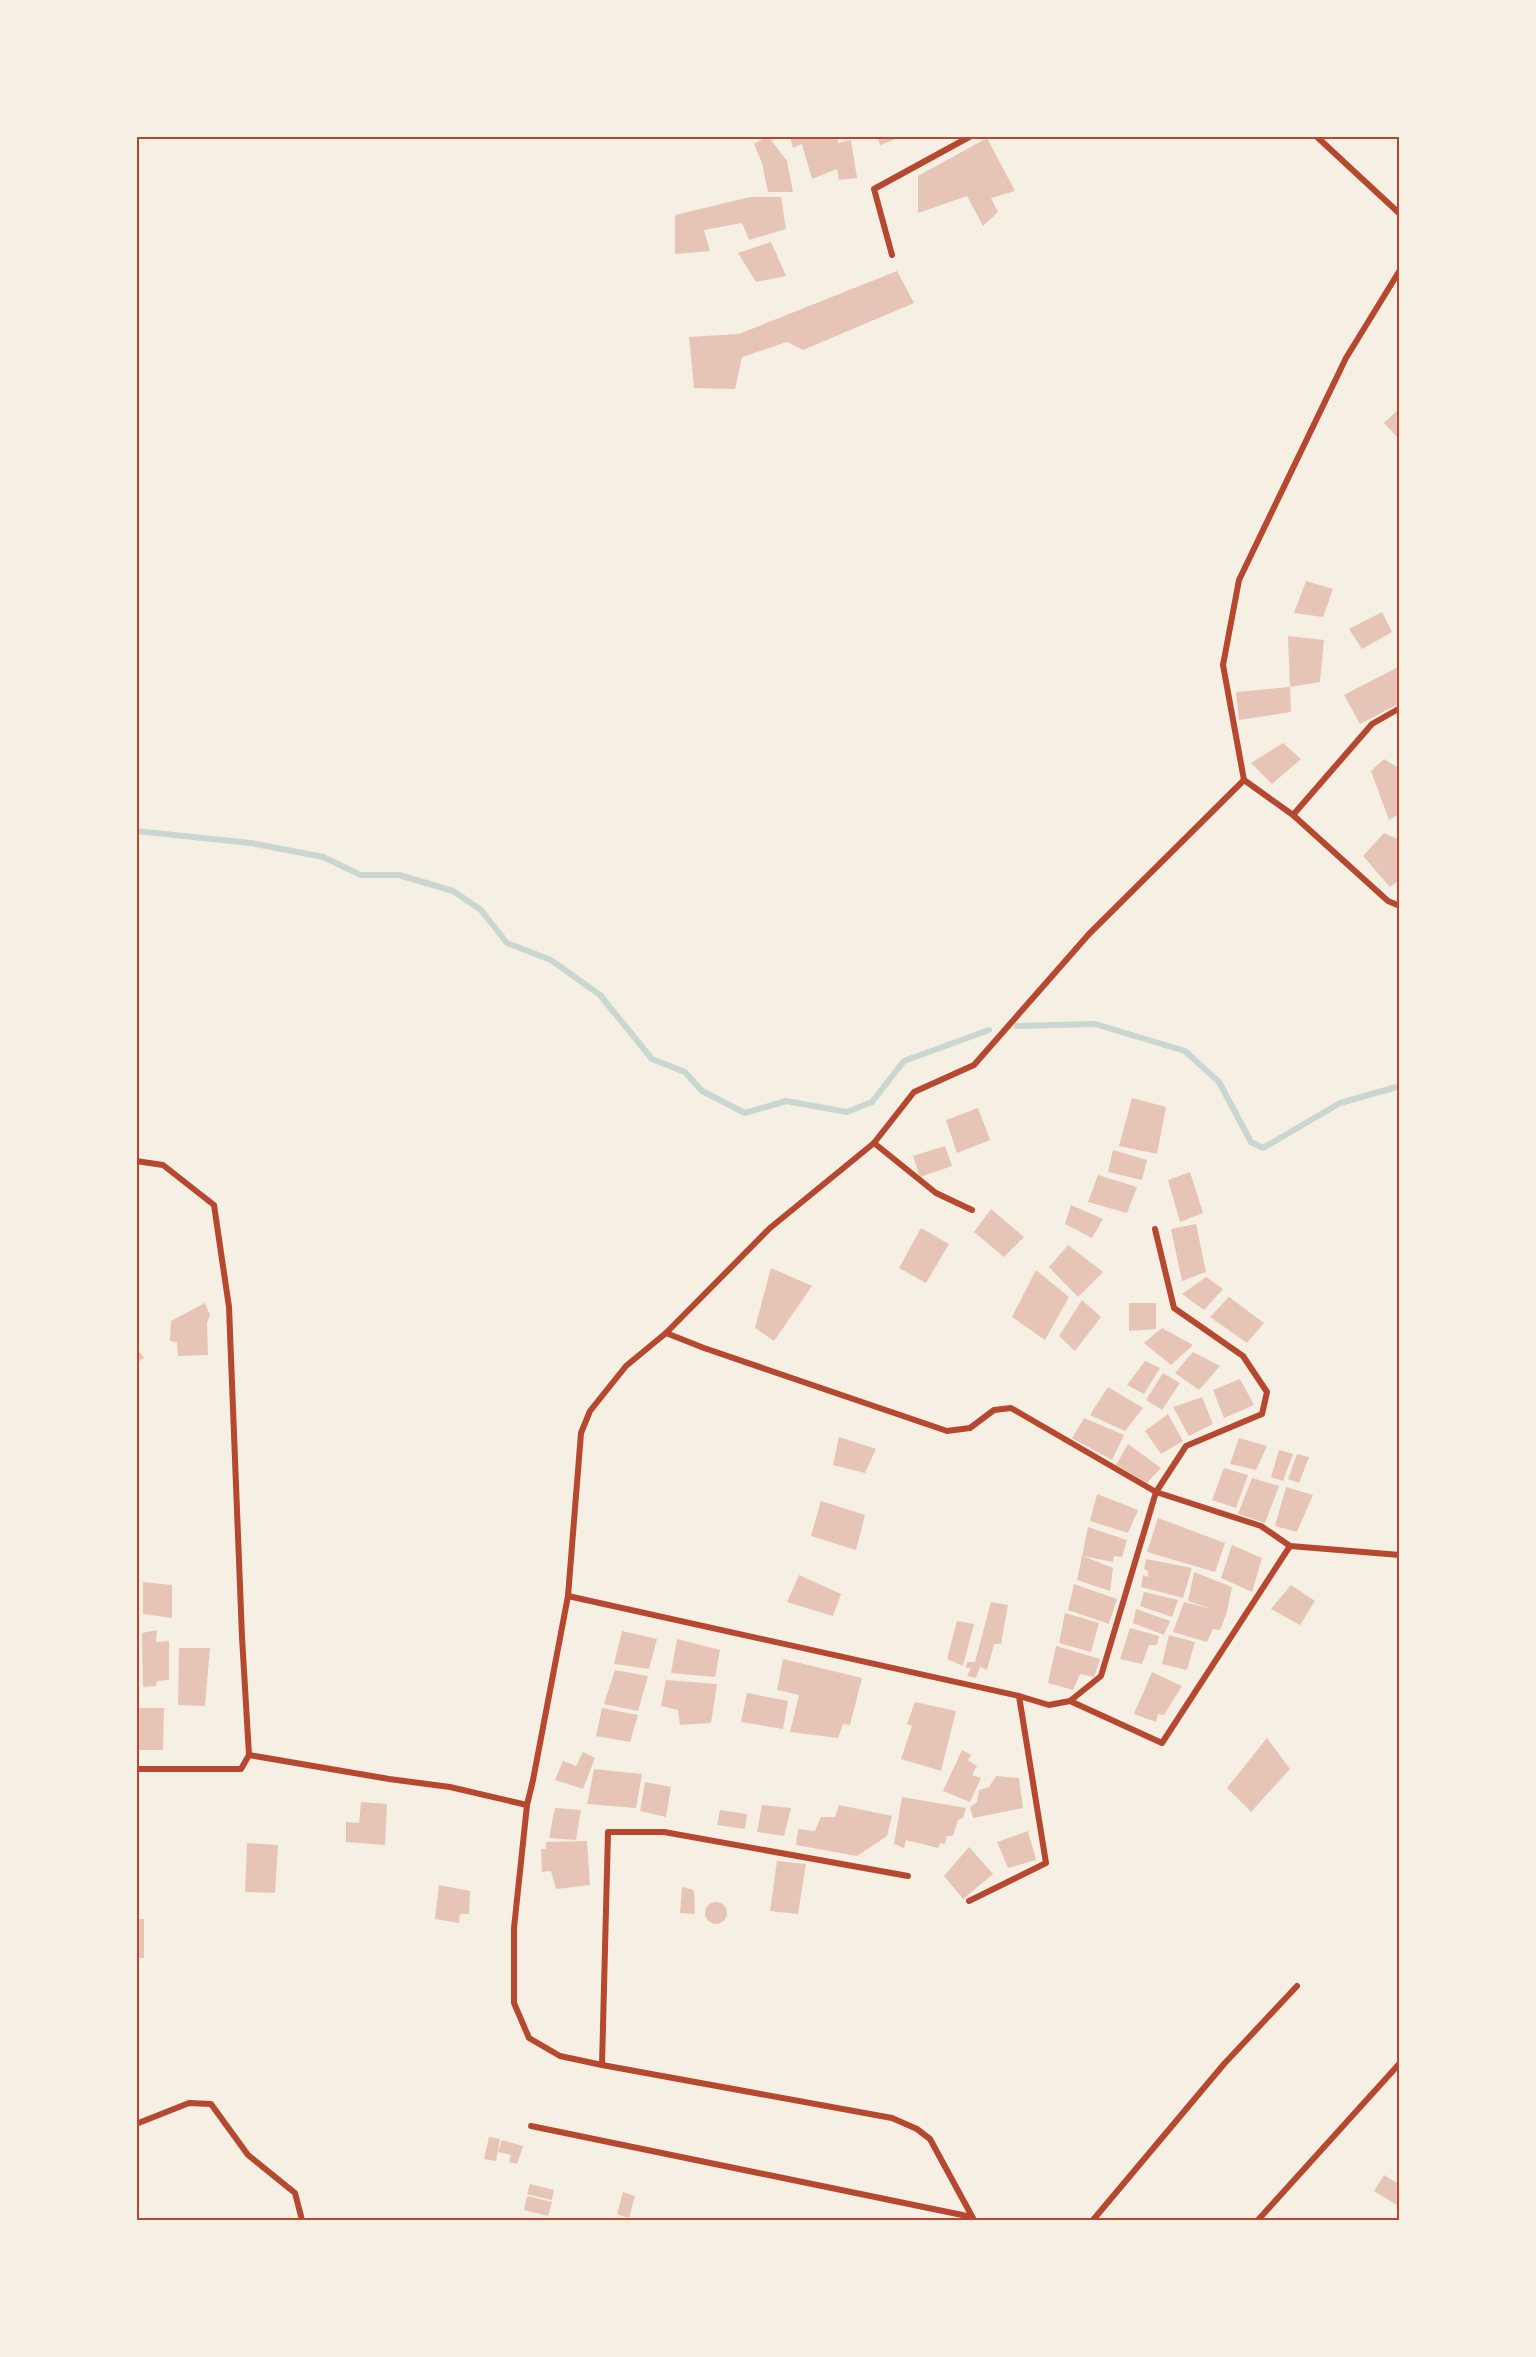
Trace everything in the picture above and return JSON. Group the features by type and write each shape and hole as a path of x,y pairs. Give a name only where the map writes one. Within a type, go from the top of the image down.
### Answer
{"street":[{"path":"892,255 874,189 971,136"},
{"path":"1316,136 1400,214"},
{"path":"1400,270 1346,358 1239,580 1223,665 1244,780 1293,815 1388,901 1400,906"},
{"path":"1293,815 1372,724 1400,708"},
{"path":"973,2219 930,2139 917,2129 892,2118 560,2056 529,2038 514,2004 514,1928 526,1805 533,1780 568,1596 580,1433 590,1411 626,1366 666,1334 770,1228 874,1143 914,1092 974,1065 1089,934 1244,780"},
{"path":"874,1143 936,1193 972,1210"},
{"path":"136,1161 163,1165 214,1205 229,1307 249,1755 241,1769 136,1769"},
{"path":"568,1596 1019,1696 1049,1705 1070,1701 1101,1677 1156,1492 1186,1446 1262,1414 1268,1392 1243,1356 1174,1308 1155,1229"},
{"path":"666,1334 947,1431 970,1428 994,1410 1011,1408 1156,1492 1261,1527 1290,1546 1400,1555"},
{"path":"1070,1701 1162,1743 1290,1546"},
{"path":"969,1901 1046,1863 1019,1696"},
{"path":"249,1755 450,1787 526,1805"},
{"path":"602,2065 608,1832 664,1832 908,1876"},
{"path":"1094,2220 1224,2064 1297,1986"},
{"path":"1258,2220 1400,2063"},
{"path":"136,2124 189,2103 211,2104 248,2155 295,2193 302,2220"},
{"path":"531,2126 973,2219"}],"building":[{"path":"768,136 787,161 793,192 768,192 762,163 754,144"},
{"path":"790,136 838,136 838,143 851,140 857,178 839,180 837,169 812,179 802,144 793,148"},
{"path":"877,136 901,136 901,137 880,145"},
{"path":"987,138 1015,191 991,198 998,212 983,226 967,196 918,213 918,176"},
{"path":"750,197 781,197 786,229 749,240 742,223 704,230 710,251 675,254 675,215"},
{"path":"771,242 786,276 756,282 738,253"},
{"path":"897,271 914,303 803,350 787,342 742,357 735,389 694,388 689,337 739,334"},
{"path":"1400,408 1400,440 1384,423"},
{"path":"1306,581 1333,589 1323,617 1294,613"},
{"path":"1382,612 1392,632 1362,649 1349,629"},
{"path":"1288,636 1324,640 1320,682 1290,687"},
{"path":"1400,666 1400,703 1360,724 1344,695"},
{"path":"1290,687 1291,712 1239,720 1236,692"},
{"path":"1283,743 1301,759 1272,784 1251,763"},
{"path":"1384,759 1400,769 1400,813 1389,820 1371,771"},
{"path":"1384,833 1400,840 1400,879 1390,887 1363,856"},
{"path":"1132,1098 1166,1107 1157,1154 1119,1146"},
{"path":"978,1108 990,1140 957,1153 946,1120"},
{"path":"945,1146 952,1166 920,1177 913,1156"},
{"path":"1113,1150 1147,1160 1142,1180 1108,1172"},
{"path":"1190,1172 1203,1213 1180,1222 1168,1180"},
{"path":"1098,1175 1137,1187 1127,1213 1088,1202"},
{"path":"1071,1205 1103,1219 1092,1238 1065,1224"},
{"path":"991,1209 1024,1237 1004,1257 974,1232"},
{"path":"1196,1224 1206,1272 1182,1281 1171,1229"},
{"path":"921,1228 949,1244 926,1283 899,1268"},
{"path":"1068,1245 1103,1272 1078,1297 1049,1267"},
{"path":"771,1268 812,1286 774,1341 755,1328"},
{"path":"1036,1270 1069,1297 1045,1340 1012,1317"},
{"path":"1206,1277 1223,1289 1204,1310 1182,1294"},
{"path":"1229,1297 1264,1323 1247,1343 1210,1317"},
{"path":"1082,1300 1101,1317 1075,1351 1059,1336"},
{"path":"205,1303 210,1315 207,1323 208,1355 178,1356 177,1342 170,1341 171,1321"},
{"path":"1129,1303 1156,1303 1156,1329 1129,1331"},
{"path":"1162,1328 1193,1345 1171,1365 1144,1343"},
{"path":"136,1347 144,1358 136,1363"},
{"path":"1193,1352 1220,1366 1199,1390 1175,1373"},
{"path":"1145,1361 1160,1368 1144,1394 1127,1385"},
{"path":"1163,1373 1180,1383 1162,1410 1146,1400"},
{"path":"1240,1379 1254,1405 1224,1418 1213,1390"},
{"path":"1108,1387 1143,1408 1125,1431 1090,1415"},
{"path":"1202,1397 1213,1424 1189,1436 1173,1407"},
{"path":"1168,1414 1183,1441 1161,1454 1145,1431"},
{"path":"1084,1418 1124,1435 1112,1460 1072,1438"},
{"path":"839,1437 876,1449 865,1473 833,1465"},
{"path":"1239,1438 1267,1446 1256,1470 1230,1464"},
{"path":"1128,1444 1161,1468 1147,1483 1116,1465"},
{"path":"1279,1450 1293,1454 1283,1481 1271,1477"},
{"path":"1297,1454 1309,1457 1299,1483 1288,1479"},
{"path":"1224,1468 1248,1475 1236,1508 1212,1500"},
{"path":"1252,1478 1279,1486 1265,1523 1238,1514"},
{"path":"1286,1487 1313,1495 1297,1532 1275,1526"},
{"path":"1097,1494 1138,1510 1128,1533 1090,1521"},
{"path":"821,1501 865,1515 856,1550 811,1536"},
{"path":"1158,1518 1225,1543 1215,1572 1147,1552"},
{"path":"1088,1527 1127,1540 1122,1557 1114,1556 1113,1562 1083,1556 1113,1568 1110,1591 1077,1580"},
{"path":"1232,1545 1262,1558 1252,1592 1221,1578"},
{"path":"1146,1559 1192,1568 1183,1598 1141,1587 1143,1575 1148,1577 1148,1571 1144,1569"},
{"path":"1194,1572 1232,1587 1227,1612 1220,1630 1213,1629 1207,1642 1173,1632 1184,1602 1212,1609 1188,1601"},
{"path":"799,1575 841,1594 833,1616 787,1602"},
{"path":"143,1582 172,1585 172,1618 143,1614"},
{"path":"1074,1584 1117,1599 1109,1624 1068,1610"},
{"path":"1291,1585 1315,1601 1300,1625 1271,1609"},
{"path":"1144,1592 1178,1600 1172,1617 1140,1606"},
{"path":"991,1602 1008,1605 1001,1644 994,1644 987,1670 980,1667 976,1678 967,1676 971,1668 966,1668 967,1662 975,1662"},
{"path":"1136,1609 1170,1621 1164,1635 1133,1623"},
{"path":"1065,1613 1099,1623 1091,1652 1059,1643"},
{"path":"957,1621 974,1624 963,1666 947,1659"},
{"path":"1130,1628 1159,1636 1157,1645 1149,1645 1142,1664 1120,1659"},
{"path":"157,1630 156,1642 169,1641 169,1680 157,1681 156,1686 143,1687 142,1633"},
{"path":"622,1631 657,1639 649,1669 614,1664"},
{"path":"1169,1635 1195,1642 1187,1670 1162,1664"},
{"path":"677,1639 720,1650 715,1677 671,1673"},
{"path":"1056,1646 1100,1659 1094,1677 1080,1674 1073,1690 1048,1683"},
{"path":"179,1648 210,1648 205,1706 178,1705"},
{"path":"783,1659 862,1678 850,1725 843,1724 838,1738 790,1732 799,1695 777,1690"},
{"path":"615,1670 648,1676 638,1711 604,1704"},
{"path":"1152,1672 1182,1686 1164,1715 1158,1714 1156,1722 1134,1714"},
{"path":"666,1680 717,1684 711,1723 680,1725 678,1710 661,1706"},
{"path":"747,1693 788,1701 783,1729 741,1722"},
{"path":"915,1702 956,1711 941,1771 901,1759 912,1726 907,1724"},
{"path":"137,1708 164,1708 163,1750 136,1750"},
{"path":"602,1708 638,1715 630,1742 596,1736"},
{"path":"1267,1738 1290,1769 1251,1812 1227,1788"},
{"path":"962,1750 971,1755 968,1760 977,1766 972,1775 981,1778 970,1802 943,1791"},
{"path":"583,1752 595,1758 583,1789 555,1780 563,1761 576,1766"},
{"path":"594,1769 642,1774 636,1808 587,1804"},
{"path":"996,1776 1019,1778 1023,1808 973,1818 970,1807 977,1802 979,1790 989,1787"},
{"path":"645,1782 671,1787 666,1817 640,1811"},
{"path":"902,1797 966,1808 963,1818 958,1820 953,1836 947,1836 945,1844 940,1843 938,1848 906,1840 904,1848 894,1844"},
{"path":"361,1802 387,1804 385,1845 346,1842 346,1822 359,1823"},
{"path":"762,1805 791,1808 784,1836 757,1832"},
{"path":"839,1805 892,1816 887,1836 857,1856 796,1845 798,1829 815,1831 821,1817 835,1817"},
{"path":"555,1808 581,1810 576,1840 549,1838"},
{"path":"720,1810 747,1814 745,1829 717,1825"},
{"path":"1028,1831 1036,1860 1008,1868 997,1842"},
{"path":"587,1841 590,1885 556,1889 551,1871 542,1872 541,1849 546,1849 546,1842"},
{"path":"247,1843 278,1845 275,1893 245,1892"},
{"path":"969,1847 993,1874 963,1899 944,1876"},
{"path":"777,1861 806,1864 798,1914 770,1911"},
{"path":"439,1885 470,1891 469,1914 460,1914 459,1923 435,1919"},
{"path":"682,1887 694,1890 695,1914 680,1913"},
{"path":"716,1902 724,1905 727,1913 724,1921 716,1924 708,1921 705,1913 708,1905"},
{"path":"136,1919 144,1919 144,1958 136,1958"},
{"path":"489,2137 500,2139 496,2161 484,2159"},
{"path":"502,2140 523,2146 517,2164 509,2162 511,2155 498,2152"},
{"path":"1384,2175 1400,2185 1400,2207 1374,2191"},
{"path":"530,2184 554,2190 552,2200 527,2194"},
{"path":"623,2192 635,2196 629,2218 617,2214"},
{"path":"527,2196 552,2202 548,2216 524,2210"}],"waterway":[{"path":"136,831 251,843 323,857 361,875 399,875 453,891 481,910 507,943 551,960 600,995 652,1059 685,1072 702,1091 745,1113 786,1101 847,1112 872,1102 904,1061 989,1030"},
{"path":"1017,1026 1095,1024 1185,1051 1219,1082 1251,1142 1263,1148 1340,1103 1400,1086"}]}
